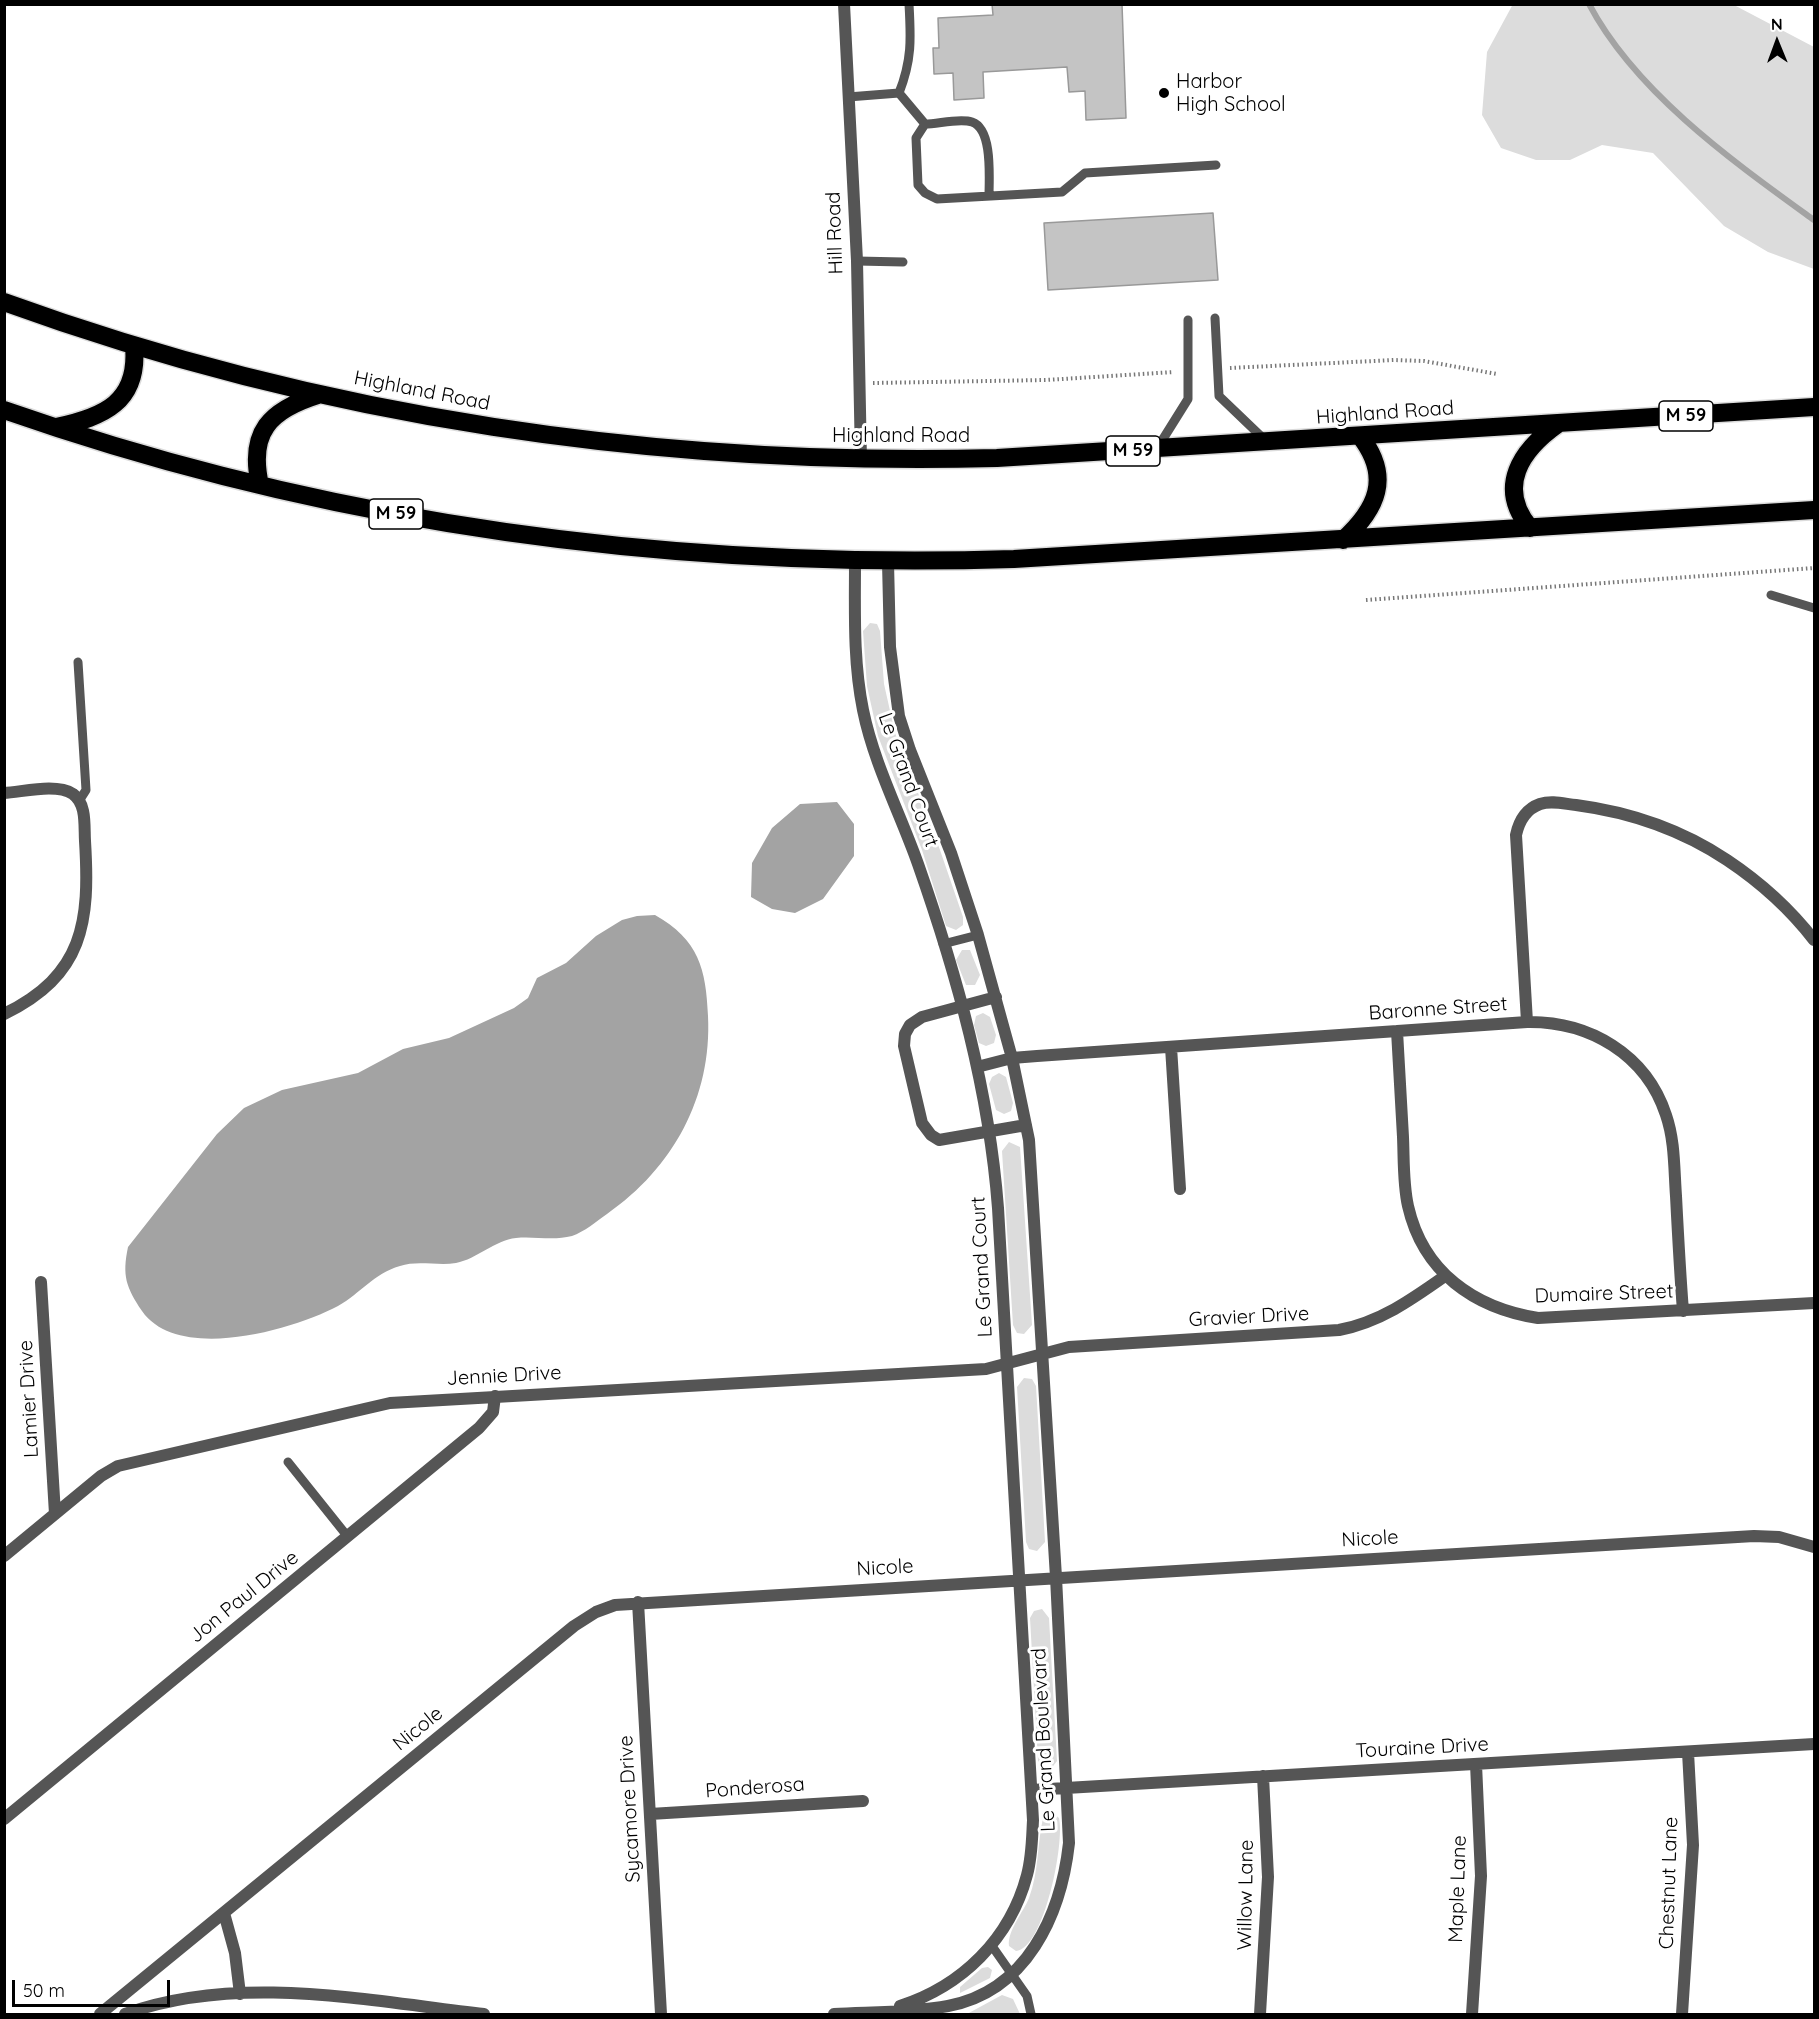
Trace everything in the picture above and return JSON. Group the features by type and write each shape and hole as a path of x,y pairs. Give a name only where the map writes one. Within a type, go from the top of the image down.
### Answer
{"highway":[{"name":"Highland Road","path":"4,302 134,346 320,395 485,427 654,448 861,460 997,458 1267,443 1815,407"},
{"path":"55,428 84,421 103,413 118,402 129,388 134,374 134,346"},
{"path":"261,485 256,456 259,439 268,422 295,402 320,395"},
{"name":"M 59","path":"4,410 122,449 261,485 431,521 525,537 723,555 888,562 1024,558 1815,510"},
{"path":"1530,528 1515,505 1514,478 1528,450 1539,438 1558,424"},
{"path":"1343,540 1367,515 1378,486 1378,472 1374,459 1360,436"}],"street":[{"name":"Hill Road","path":"844,4 857,261 861,460"},
{"name":"Le Grand Court","path":"855,561 857,669 867,728 918,863 943,944 961,1007 991,1132 1007,1363"},
{"name":"Le Grand Court","path":"888,562 890,647 899,716 951,853 978,935 1012,1058 1026,1125 1033,1186 1042,1354"},
{"path":"4,793 63,790 79,801 84,815 88,896 81,933 73,951 55,979 31,999 4,1014"},
{"path":"1527,1022 1516,835 1523,817 1532,808 1542,803 1554,802 1622,813 1689,839 1724,858 1762,886 1815,940"},
{"path":"996,997 922,1017 910,1025 905,1034 904,1046 920,1118 927,1132 939,1140 1026,1125"},
{"name":"Baronne Street","path":"976,1067 1012,1058 1527,1022 1574,1027 1609,1042 1631,1060 1655,1091 1671,1132 1683,1311"},
{"name":"Dumaire Street","path":"1397,1031 1408,1205 1421,1242 1445,1276 1458,1288 1489,1306 1528,1316 1559,1318 1815,1303"},
{"path":"1171,1047 1180,1189"},
{"name":"Gravier Drive","path":"1042,1354 1069,1347 1325,1332 1354,1327 1388,1314 1445,1276"},
{"name":"Lamier Drive","path":"41,1282 55,1514"},
{"name":"Jennie Drive","path":"4,1556 101,1476 126,1463 374,1405 495,1396 986,1369 1042,1354"},
{"name":"Le Grand Boulevard","path":"834,2014 950,2010 979,1995 1012,1974 1039,1942 1062,1886 1069,1843 1067,1788 1042,1354"},
{"name":"Le Grand Boulevard","path":"884,2011 912,2002 972,1967 992,1946 1015,1909 1028,1874 1033,1820 1032,1790 1007,1363"},
{"name":"Jon Paul Drive","path":"4,1819 489,1419 495,1407 495,1396"},
{"name":"Nicole","path":"100,2014 574,1626 607,1607 638,1602 1754,1536 1779,1537 1815,1547"},
{"name":"Sycamore Drive","path":"638,1602 661,2014"},
{"name":"Touraine Drive","path":"1032,1790 1815,1744"},
{"name":"Chestnut Lane","path":"1682,2014 1693,1845 1689,1752"},
{"name":"Maple Lane","path":"1472,2014 1481,1876 1476,1764"},
{"name":"Willow Lane","path":"1260,2014 1268,1877 1263,1776"},
{"name":"Ponderosa","path":"650,1814 863,1801"},
{"path":"224,1913 235,1953 240,1994"},
{"path":"125,2014 175,2002 240,1994 314,1995 484,2014"}],"lane":[{"path":"898,93 909,68 909,4"},
{"path":"848,97 898,93"},
{"path":"898,93 925,124"},
{"path":"925,124 971,122 981,128 987,141 989,196"},
{"path":"925,124 916,138 918,185 925,193 937,199 1062,192 1085,173 1216,165"},
{"path":"857,261 903,262"},
{"path":"1215,318 1220,396 1267,443"},
{"path":"1157,449 1188,399 1188,320"},
{"path":"1771,595 1815,608"},
{"path":"78,662 86,790 79,801"},
{"path":"943,944 978,935"},
{"path":"288,1462 348,1537"},
{"path":"992,1946 1027,1996 1031,2014"}],"path":[{"path":"1231,368 1401,360 1497,374"},
{"path":"890,383 1046,380 1171,372"},
{"path":"1366,600 1815,568"}],"shaded area":[{"path":"1513,4 1734,5 1814,47 1814,269 1768,252 1724,226 1653,153 1602,145 1570,160 1536,160 1501,148 1482,115 1487,52"},
{"path":"870,623 877,624 880,631 884,684 895,733 963,917 963,925 956,930 946,926 922,850 878,736 867,686 863,631"},
{"path":"837,802 854,824 854,856 823,899 795,913 772,909 751,897 752,863 772,828 800,804"},
{"path":"655,915 682,935 697,957 702,970 707,999 708,1046 703,1075 684,1128 651,1175 607,1214 572,1236 508,1239 464,1261 442,1264 413,1263 391,1269 338,1306 266,1332 208,1339 181,1336 159,1327 142,1311 127,1281 125,1266 128,1247 217,1134 244,1108 282,1090 358,1073 403,1049 449,1038 514,1008 528,998 537,978 566,963 596,936 622,920"},
{"path":"962,950 970,950 980,975 975,985 966,985 956,960"},
{"path":"983,1013 990,1017 996,1035 994,1043 986,1046 979,1043 974,1025 976,1016"},
{"path":"999,1073 1006,1077 1013,1103 1011,1111 1004,1114 996,1110 989,1084 992,1077"},
{"path":"1009,1142 1020,1147 1032,1325 1024,1334 1017,1333 1013,1325 1002,1151"},
{"path":"1024,1378 1032,1379 1036,1386 1045,1542 1037,1551 1029,1549 1026,1542 1017,1387"},
{"path":"1042,1609 1049,1618 1057,1761 1050,1770 1042,1768 1038,1761 1030,1618 1034,1611"},
{"path":"1053,1813 1059,1818 1060,1831 1059,1849 1050,1893 1035,1933 1026,1946 1016,1951 1009,1946 1009,1940 1032,1888 1043,1818"},
{"path":"988,1967 992,1970 990,1978 960,1993 960,1987 982,1968"},
{"path":"1002,1995 1013,1999 1020,2014 967,2014"}],"building":[{"path":"992,4 1122,4 1126,118 1086,120 1085,91 1069,92 1067,67 983,72 984,98 954,100 953,73 934,74 933,48 939,48 938,18 993,15"},
{"path":"1213,213 1218,280 1048,290 1044,223"}],"waterway":[{"path":"1589,4 1609,36 1633,67 1689,124 1814,220"}],"place":[{"name":"Harbor High School","path":"1164,93"}]}
